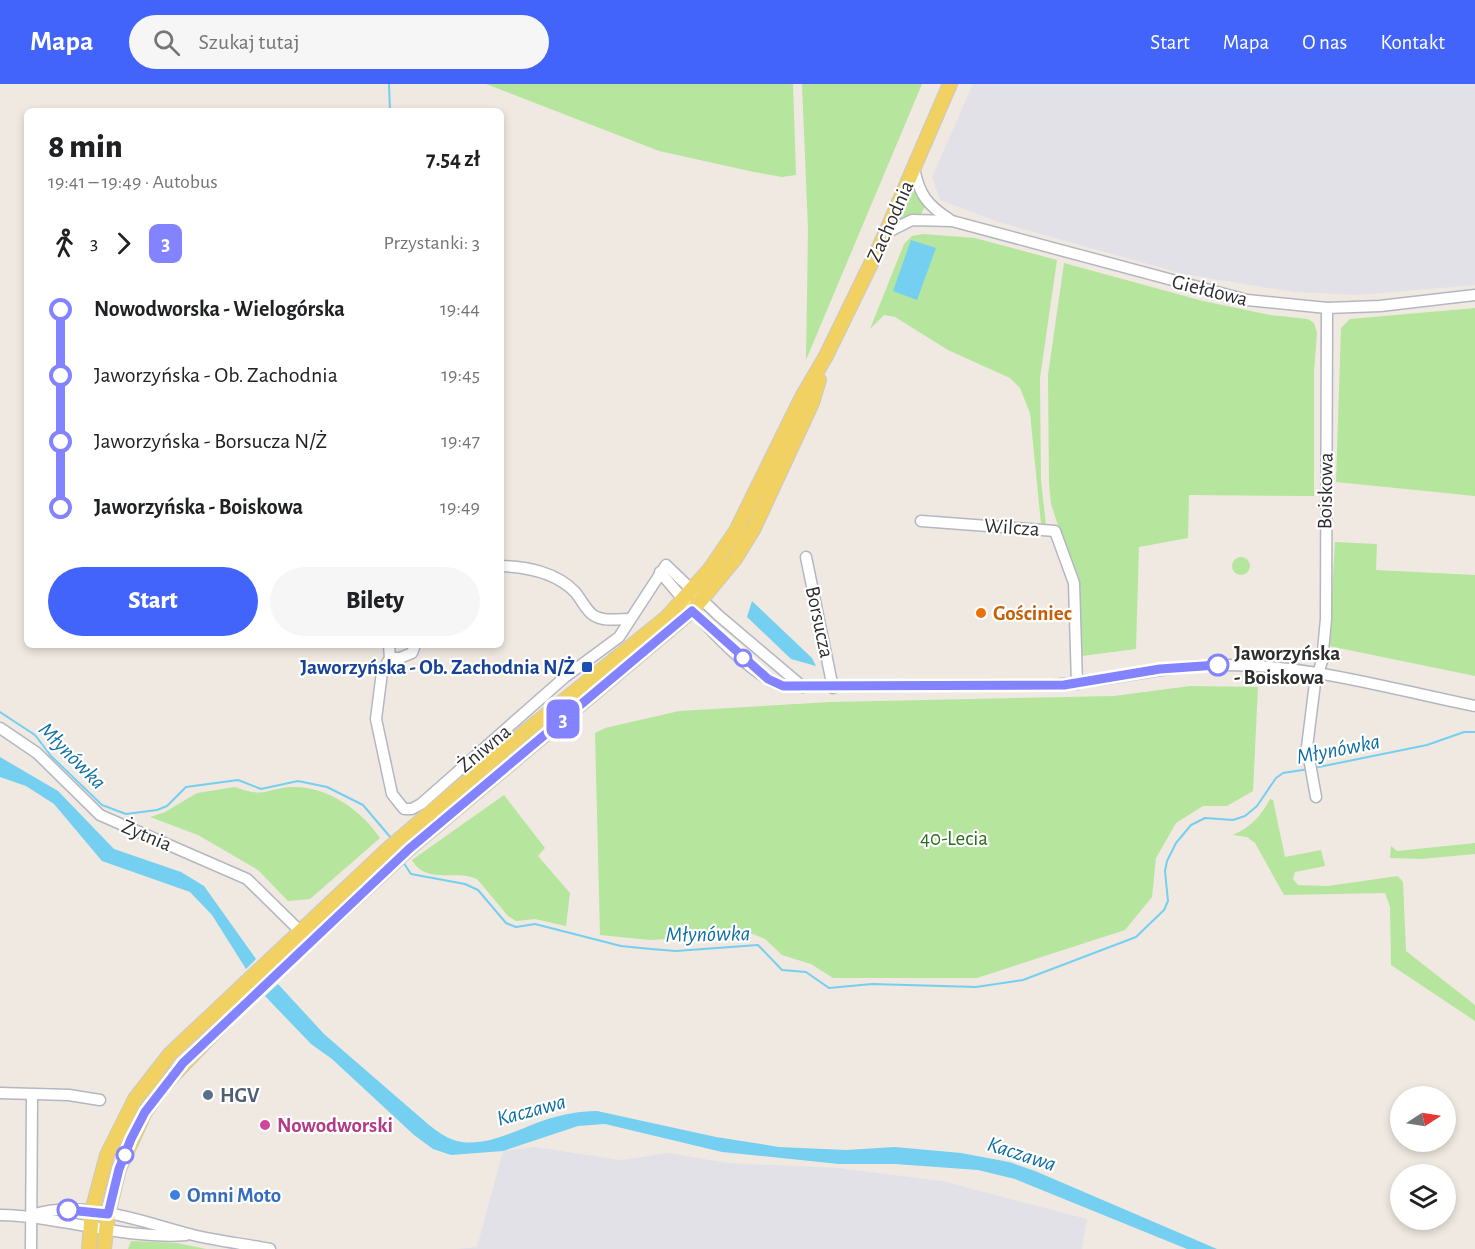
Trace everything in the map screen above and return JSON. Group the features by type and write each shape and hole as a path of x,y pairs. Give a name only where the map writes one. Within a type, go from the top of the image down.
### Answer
{"main road":[{"name":"Zachodnia","path":"404,844 692,600 736,531 802,397 826,356 886,232 950,84"},
{"path":"89,1249 92,1211 107,1155 135,1099 170,1054 389,848 404,844"},
{"path":"104,1249 105,1229 119,1169 145,1112 183,1063 395,862 404,844"}],"street":[{"name":"Giełdowa","path":"914,168 922,198 930,207 952,221"},
{"name":"Giełdowa","path":"886,232 916,220 952,221 1221,294 1283,305 1327,308 1380,306 1475,296"},
{"name":"Boiskowa","path":"1316,796 1310,770 1309,731 1315,683 1320,674 1326,619 1327,308"},
{"name":"Wilcza","path":"921,521 1055,531 1074,583 1077,684"},
{"name":"Borsucza","path":"806,557 833,687"},
{"path":"504,566 520,567 555,577 569,586 593,615 605,619 630,619"},
{"name":"Żniwna","path":"389,648 390,658 382,672 376,719 392,794 399,805 412,809 565,677 609,647 663,568 692,600"},
{"path":"692,600 768,679 783,686 1077,684 1160,669 1218,665 1269,667 1320,674 1475,706"},
{"path":"692,600 803,687"},
{"path":"390,658 400,658 412,653 414,648"},
{"name":"Żytnia","path":"0,728 37,753 100,815 247,879 300,931"},
{"path":"0,1093 32,1096 69,1095 100,1101"},
{"path":"31,1249 32,1096"},
{"path":"31,1215 46,1210 92,1211 270,1249"},
{"path":"0,1215 31,1215 105,1229 159,1236 192,1234"}],"shaded area":[{"path":"973,84 1475,84 1475,285 1358,295 1294,292 1184,274 998,222 940,200 932,177"},
{"path":"535,1147 620,1160 669,1153 727,1163 839,1168 942,1181 1087,1219 1082,1249 455,1249 477,1247 503,1151"}],"green space":[{"path":"486,84 793,84 796,175 782,177 659,151"},
{"path":"802,84 922,84 806,360 808,229"},
{"path":"913,183 916,194 925,206 920,217 895,224"},
{"path":"923,234 975,238 1057,260 1040,378 1041,481 1046,525 1041,524 1030,413 1020,388 1010,378 948,350 895,317 884,315 870,329 904,244 912,236"},
{"path":"1064,263 1203,301 1270,315 1308,319 1314,323 1317,333 1314,372 1314,496 1189,495 1188,538 1139,547 1136,649 1082,656 1076,580 1051,504 1049,484 1048,375"},
{"path":"1475,308 1475,496 1336,482 1341,328 1350,319"},
{"path":"1335,542 1377,544 1376,570 1475,575 1475,676 1329,646"},
{"path":"1241,557 1247,560 1250,566 1247,572 1241,575 1235,572 1232,566 1235,560"},
{"name":"40-Lecia","path":"1190,686 1258,687 1253,791 1227,806 1203,806 1176,823 1156,858 1152,897 1125,930 977,978 833,978 811,964 782,955 765,939 753,934 650,940 600,935 595,733 605,728 679,711 831,702 1114,696"},
{"path":"235,787 259,793 290,787 316,790 341,801 352,809 372,827 380,838 310,899 288,901 258,870 198,835 150,817 165,812 197,793"},
{"path":"504,795 545,848 538,856 570,893 566,926 535,919 516,921 508,916 477,879 469,876 425,872 418,868 412,860"},
{"path":"1270,799 1273,800 1285,857 1321,850 1325,866 1295,872 1293,879 1298,885 1328,886 1398,876 1403,882 1406,951 1475,1005 1475,1021 1391,965 1390,907 1385,893 1284,895 1255,843 1247,837 1233,835 1255,820"},
{"path":"1475,843 1475,854 1421,859 1390,858 1391,846 1397,851"},
{"path":"131,1241 177,1243 206,1249 128,1249"}],"water":[{"path":"911,240 936,248 917,300 893,291"},
{"path":"752,601 812,658 816,666 791,659 747,617"},
{"path":"0,757 58,791 114,849 181,872 204,886 256,959 246,969 212,915 190,892 102,861 54,804 26,786 0,777"},
{"path":"278,984 324,1034 429,1125 457,1141 468,1143 489,1140 555,1117 597,1111 716,1137 779,1147 846,1150 895,1147 961,1153 1009,1162 1035,1171 1217,1249 1187,1249 1015,1179 978,1170 895,1164 839,1164 722,1152 605,1124 578,1126 503,1151 451,1155 433,1149 414,1135 332,1059 311,1044 265,996"}],"waterway":[{"path":"389,84 390,108"},
{"name":"Młynówka","path":"0,712 35,735 51,756 102,805 126,814 157,810 167,806 186,787 238,780 261,789 298,781 327,787 363,805 391,838"},
{"name":"Młynówka","path":"1314,768 1427,745 1464,732 1475,732"},
{"name":"Młynówka","path":"403,862 411,874 465,884 478,890 506,923 516,927 535,924 621,946 676,951 758,945 782,970 806,972 829,988 872,984 976,987 1023,980 1136,937 1164,910 1168,901 1165,871 1167,861 1176,843 1191,825 1205,818 1233,820 1245,816 1257,806 1276,778 1283,773 1309,769"}],"bus line":[{"name":"3","path":"68,1210 78,1209 108,1214 119,1169 131,1139 145,1112 183,1063 236,1010 409,849 692,611 708,628 768,679 783,686 826,688 1064,685 1160,669 1218,665"}],"place":[{"name":"Gościniec","path":"981,613"},
{"name":"Jaworzyńska - Boiskowa","path":"1218,665"},
{"name":"Jaworzyńska - Ob. Zachodnia N/Ż","path":"587,667"},
{"name":"HGV","path":"208,1095"},
{"name":"Nowodworski","path":"265,1125"},
{"name":"Omni Moto","path":"175,1195"}],"water label":[{"name":"Kaczawa","path":"531,1109"},
{"name":"Kaczawa","path":"1022,1153"}]}
